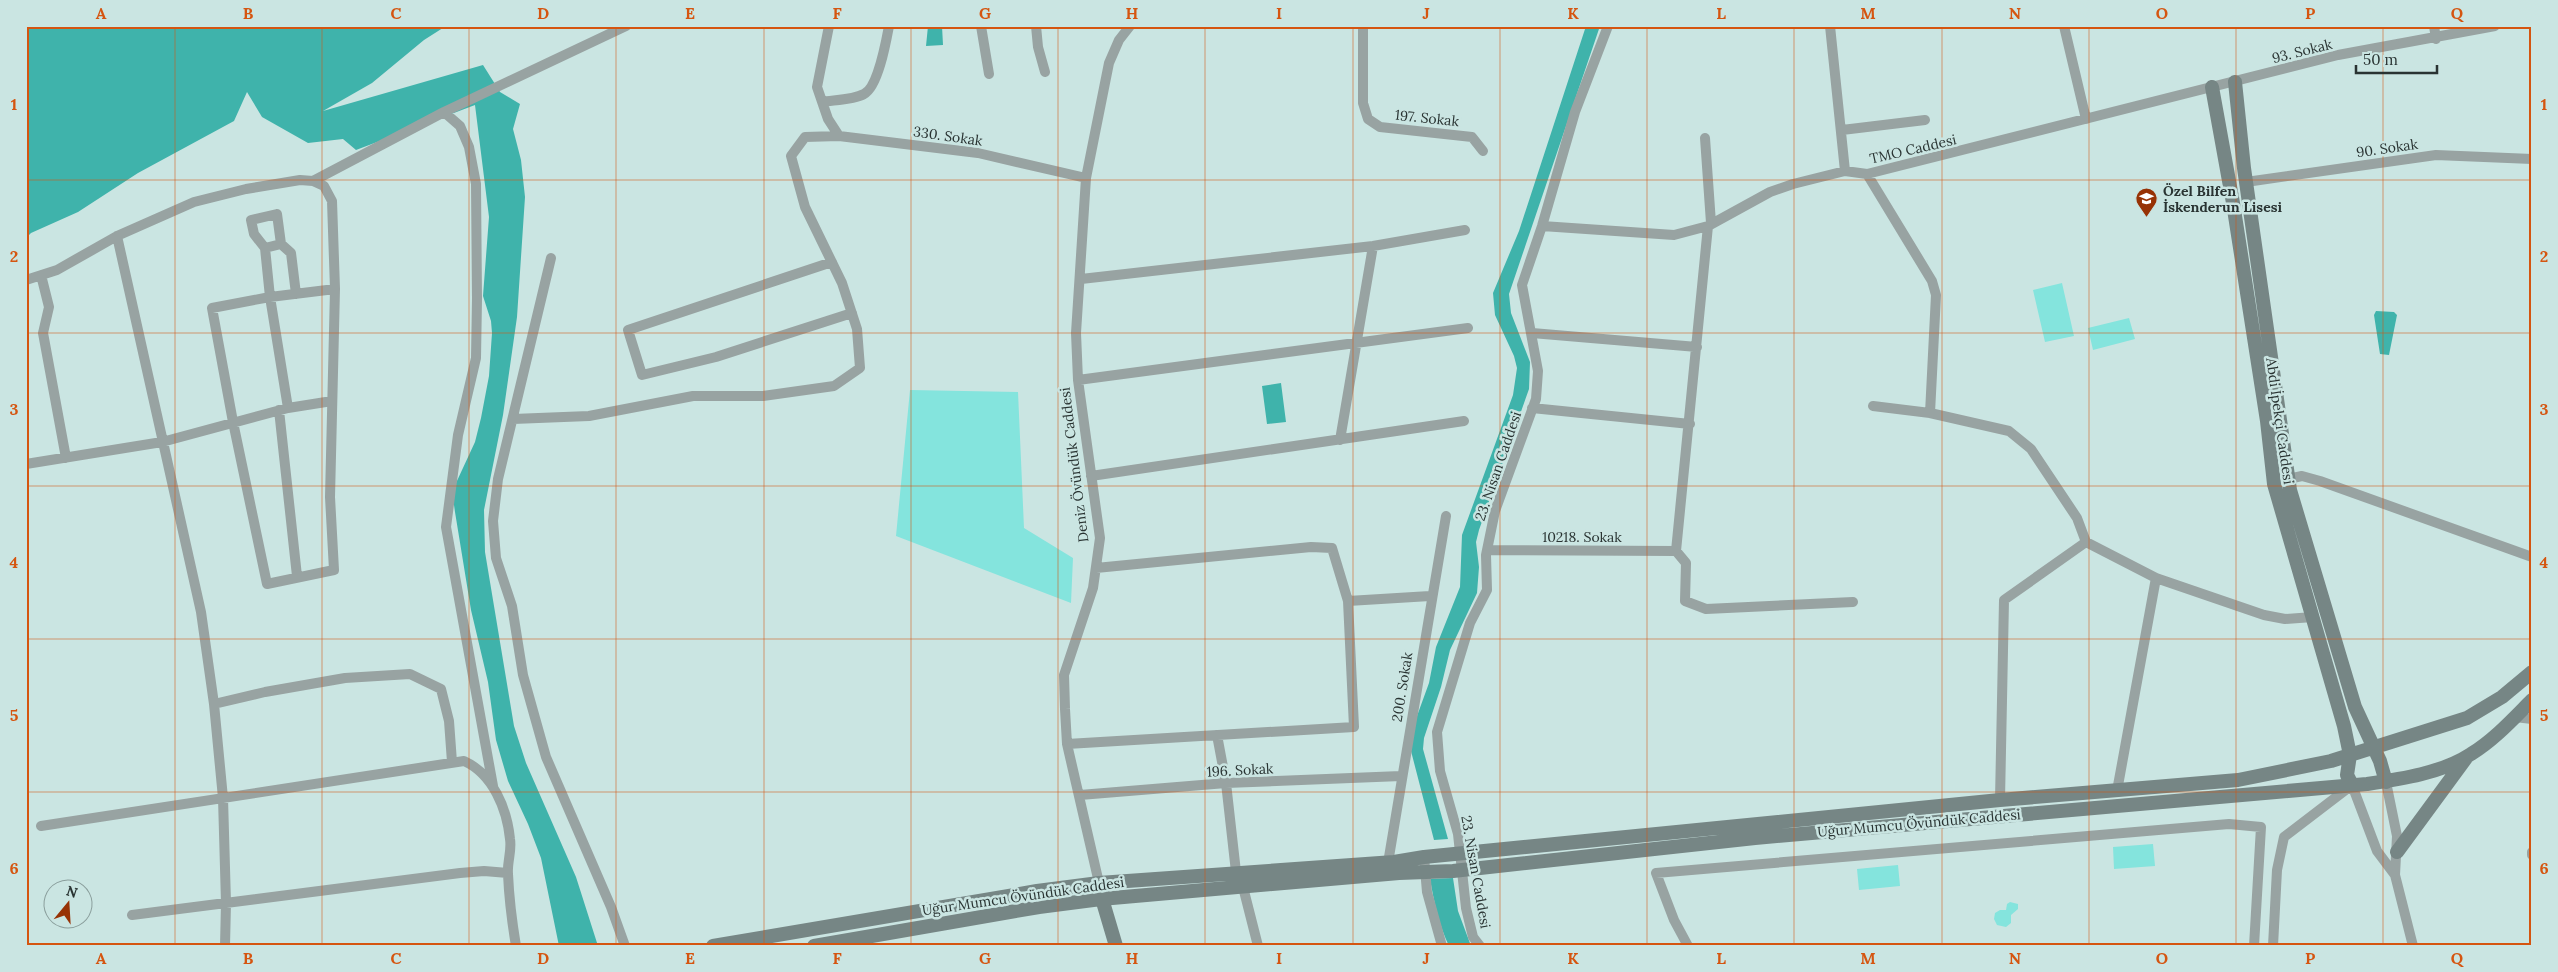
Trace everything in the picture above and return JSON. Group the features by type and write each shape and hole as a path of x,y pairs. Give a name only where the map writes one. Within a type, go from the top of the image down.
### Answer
{"street":[{"path":"313,181 444,112 626,26"},
{"path":"829,26 817,87 828,119 839,136"},
{"path":"822,102 863,95 871,89 883,54 889,26"},
{"path":"981,26 989,74"},
{"path":"1036,26 1038,47 1045,72"},
{"name":"Deniz Övündük Caddesi","path":"1099,883 1067,744 1064,675 1093,588 1100,538 1078,380 1076,333 1081,279 1086,178 1109,63 1119,40 1130,26"},
{"name":"197. Sokak","path":"1363,26 1363,103 1368,119 1380,127 1472,137 1483,151"},
{"name":"23. Nisan Caddesi","path":"1480,946 1473,937 1457,871 1458,834 1440,771 1437,732 1470,623 1487,590 1487,550 1495,511 1536,399 1538,371 1522,285 1542,226 1575,112 1608,26"},
{"path":"1830,26 1845,171"},
{"path":"2064,26 2086,119"},
{"path":"2434,26 2436,38"},
{"name":"93. Sokak","path":"2235,82 2338,55 2495,26"},
{"name":"TMO Caddesi","path":"1542,226 1674,235 1709,225 1770,192 1793,184 1845,171 1867,174 2235,82"},
{"name":"Abdi İpekçi Caddesi","path":"2235,82 2246,182 2288,479 2355,707 2380,761 2386,782"},
{"name":"Abdi İpekçi Caddesi","path":"2212,88 2234,203 2268,421 2274,484 2344,726 2350,755 2347,775 2352,786"},
{"path":"444,112 460,126 469,147 476,184 477,299 476,358 458,435 446,527 493,786 506,818 511,841 508,873 516,946"},
{"path":"1842,130 1925,120"},
{"name":"330. Sokak","path":"832,262 805,207 791,156 805,137 839,136 978,154 1086,178"},
{"path":"1705,138 1709,225 1676,551 1686,563 1684,601 1706,609 1853,602"},
{"name":"90. Sokak","path":"2246,182 2436,155 2532,159"},
{"path":"1867,174 1932,281 1936,295 1930,413"},
{"path":"26,280 57,270 117,236 194,202 246,188 300,180 313,181 324,186 332,201 335,289 330,497 334,570 297,576 267,584 233,422 212,308 270,297 335,289"},
{"path":"296,294 291,253 281,244 277,214 252,220 254,234 265,248 283,409 297,576"},
{"path":"1081,279 1373,246 1465,230"},
{"path":"117,236 162,442 202,612 214,704 223,798 226,903 225,946"},
{"path":"265,248 281,244"},
{"path":"1340,440 1373,246"},
{"path":"551,258 497,488 494,521 496,558 512,606 523,675 546,757 611,907 625,946"},
{"path":"513,419 589,416 692,396 763,396 834,386 860,368 857,329 852,313 832,262 628,330 642,375 716,357 852,313"},
{"path":"41,275 49,307 43,333 66,458"},
{"path":"1078,380 1468,328"},
{"path":"1532,333 1697,347"},
{"path":"26,464 162,442 283,409 332,401"},
{"path":"1873,406 1930,413 2010,432 2031,449 2078,518 2086,542 2156,578 2264,616 2285,619 2312,617"},
{"path":"1532,408 1690,424"},
{"path":"1091,476 1464,421"},
{"path":"2288,479 2302,476 2320,481 2532,557"},
{"name":"200. Sokak","path":"1388,863 1430,596 1446,516"},
{"path":"2000,800 2004,600 2086,542"},
{"path":"1067,744 1354,727 1348,601 1332,548 1311,547 1096,568"},
{"name":"10218. Sokak","path":"1487,550 1676,551"},
{"path":"2117,791 2156,578"},
{"path":"1348,601 1430,596"},
{"name":"Uğur Mumcu Övündük Caddesi","path":"713,946 1028,892 1099,883 1236,872 1388,863 1429,857 2000,800 2238,780 2350,755 2467,718 2502,698 2532,672"},
{"path":"214,704 264,692 345,678 410,674 441,689 450,721 452,762"},
{"path":"2397,852 2466,757 2496,736 2532,700"},
{"path":"2515,717 2532,719"},
{"path":"1218,735 1226,783 1236,872"},
{"name":"Uğur Mumcu Övündük Caddesi","path":"814,946 1040,907 1101,899 1399,873 1457,871 1755,838 2352,786 2386,782 2449,765 2466,757"},
{"path":"41,826 452,762 464,761 475,766 493,786"},
{"name":"196. Sokak","path":"1080,795 1226,783 1401,776"},
{"path":"2386,782 2397,836 2395,875 2413,946"},
{"path":"2273,946 2277,870 2284,837 2352,786 2377,851 2395,875"},
{"path":"1688,946 1674,920 1656,873 2229,824 2261,827 2254,946"},
{"path":"1429,857 1428,899 1442,946"},
{"path":"132,915 460,873 508,873"},
{"path":"1099,883 1101,899 1116,946"},
{"path":"1243,887 1258,946"}],"shaded area":[{"path":"26,26 446,26 424,40 372,83 323,111 483,65 500,92 520,104 513,129 521,160 525,197 517,317 503,415 484,510 485,552 514,726 526,763 576,877 598,946 559,946 541,858 508,781 496,740 488,682 471,610 455,512 453,498 456,483 475,442 481,418 489,376 492,333 491,321 483,296 489,217 475,105 356,150 343,139 308,143 262,117 247,92 234,121 138,173 78,212 31,233 26,238"},
{"path":"928,26 942,26 943,45 926,46"},
{"path":"1586,26 1600,26 1509,294 1511,313 1530,362 1529,389 1479,530 1476,542 1479,567 1477,593 1450,650 1441,687 1424,738 1423,749 1448,839 1434,840 1411,751 1413,727 1429,683 1436,647 1460,587 1462,535 1513,395 1517,368 1514,356 1495,315 1493,293 1519,231"},
{"path":"2062,283 2074,336 2045,342 2033,290"},
{"path":"2376,311 2394,312 2397,315 2389,355 2380,354 2374,315"},
{"path":"2129,318 2135,339 2093,350 2088,328"},
{"path":"1281,383 1286,422 1267,424 1262,386"},
{"path":"910,390 1018,392 1024,528 1073,558 1071,603 896,536"},
{"path":"2153,844 2155,866 2114,869 2113,847"},
{"path":"1898,865 1900,886 1859,890 1857,869"},
{"path":"1453,878 1458,911 1471,946 1449,946 1437,913 1430,879"},
{"path":"2010,902 2018,904 2018,909 2011,915 2011,923 2006,927 1997,925 1994,919 1995,913 2000,910 2006,910 2007,904"}],"place":[{"name":"Özel Bilfen İskenderun Lisesi","path":"2147,218"}]}
